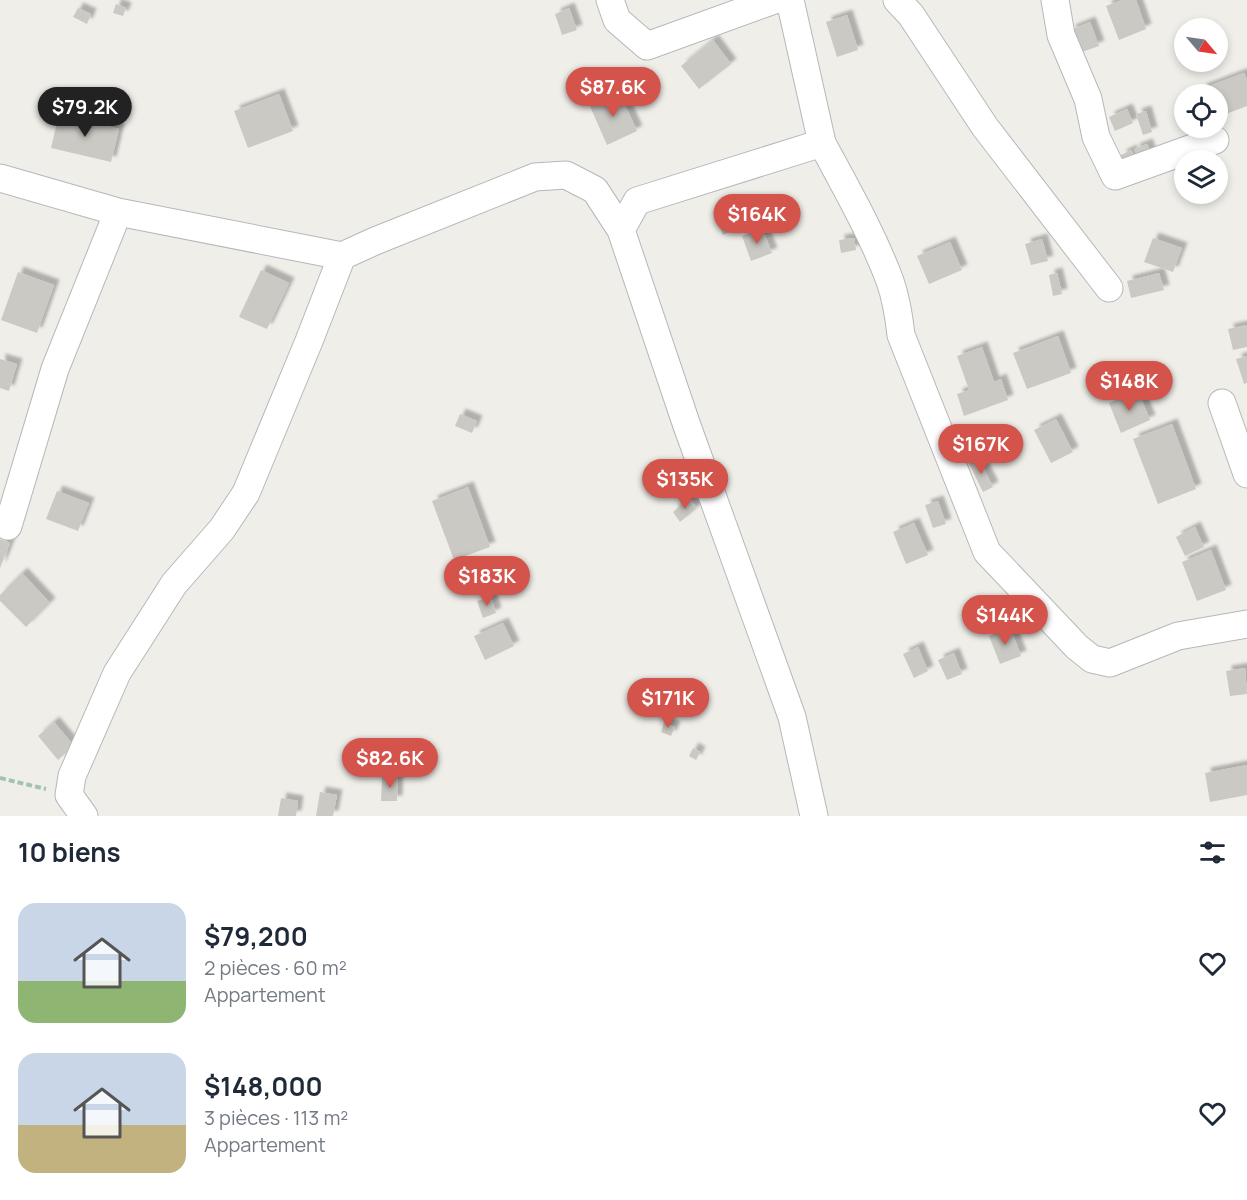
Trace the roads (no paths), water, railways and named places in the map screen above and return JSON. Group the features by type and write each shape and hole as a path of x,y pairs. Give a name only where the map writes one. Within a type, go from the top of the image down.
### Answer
{"street":[{"path":"610,0 617,20 647,46 789,1 822,143 859,213 890,282 898,311 901,335 987,552 1077,647 1092,659 1110,663 1178,636 1247,624"},
{"path":"897,0 911,15 985,127 1109,288"},
{"path":"1055,0 1061,35 1088,99 1096,137 1115,176 1215,140"},
{"path":"621,230 637,201 822,143"},
{"path":"0,178 118,212 342,256 535,177 566,175 594,190 621,230 686,423 792,717 814,816"},
{"path":"8,526 55,369 118,212"},
{"path":"77,806 72,776 117,673 174,584 222,529 246,493 342,256"},
{"path":"1222,403 1247,474"}]}
